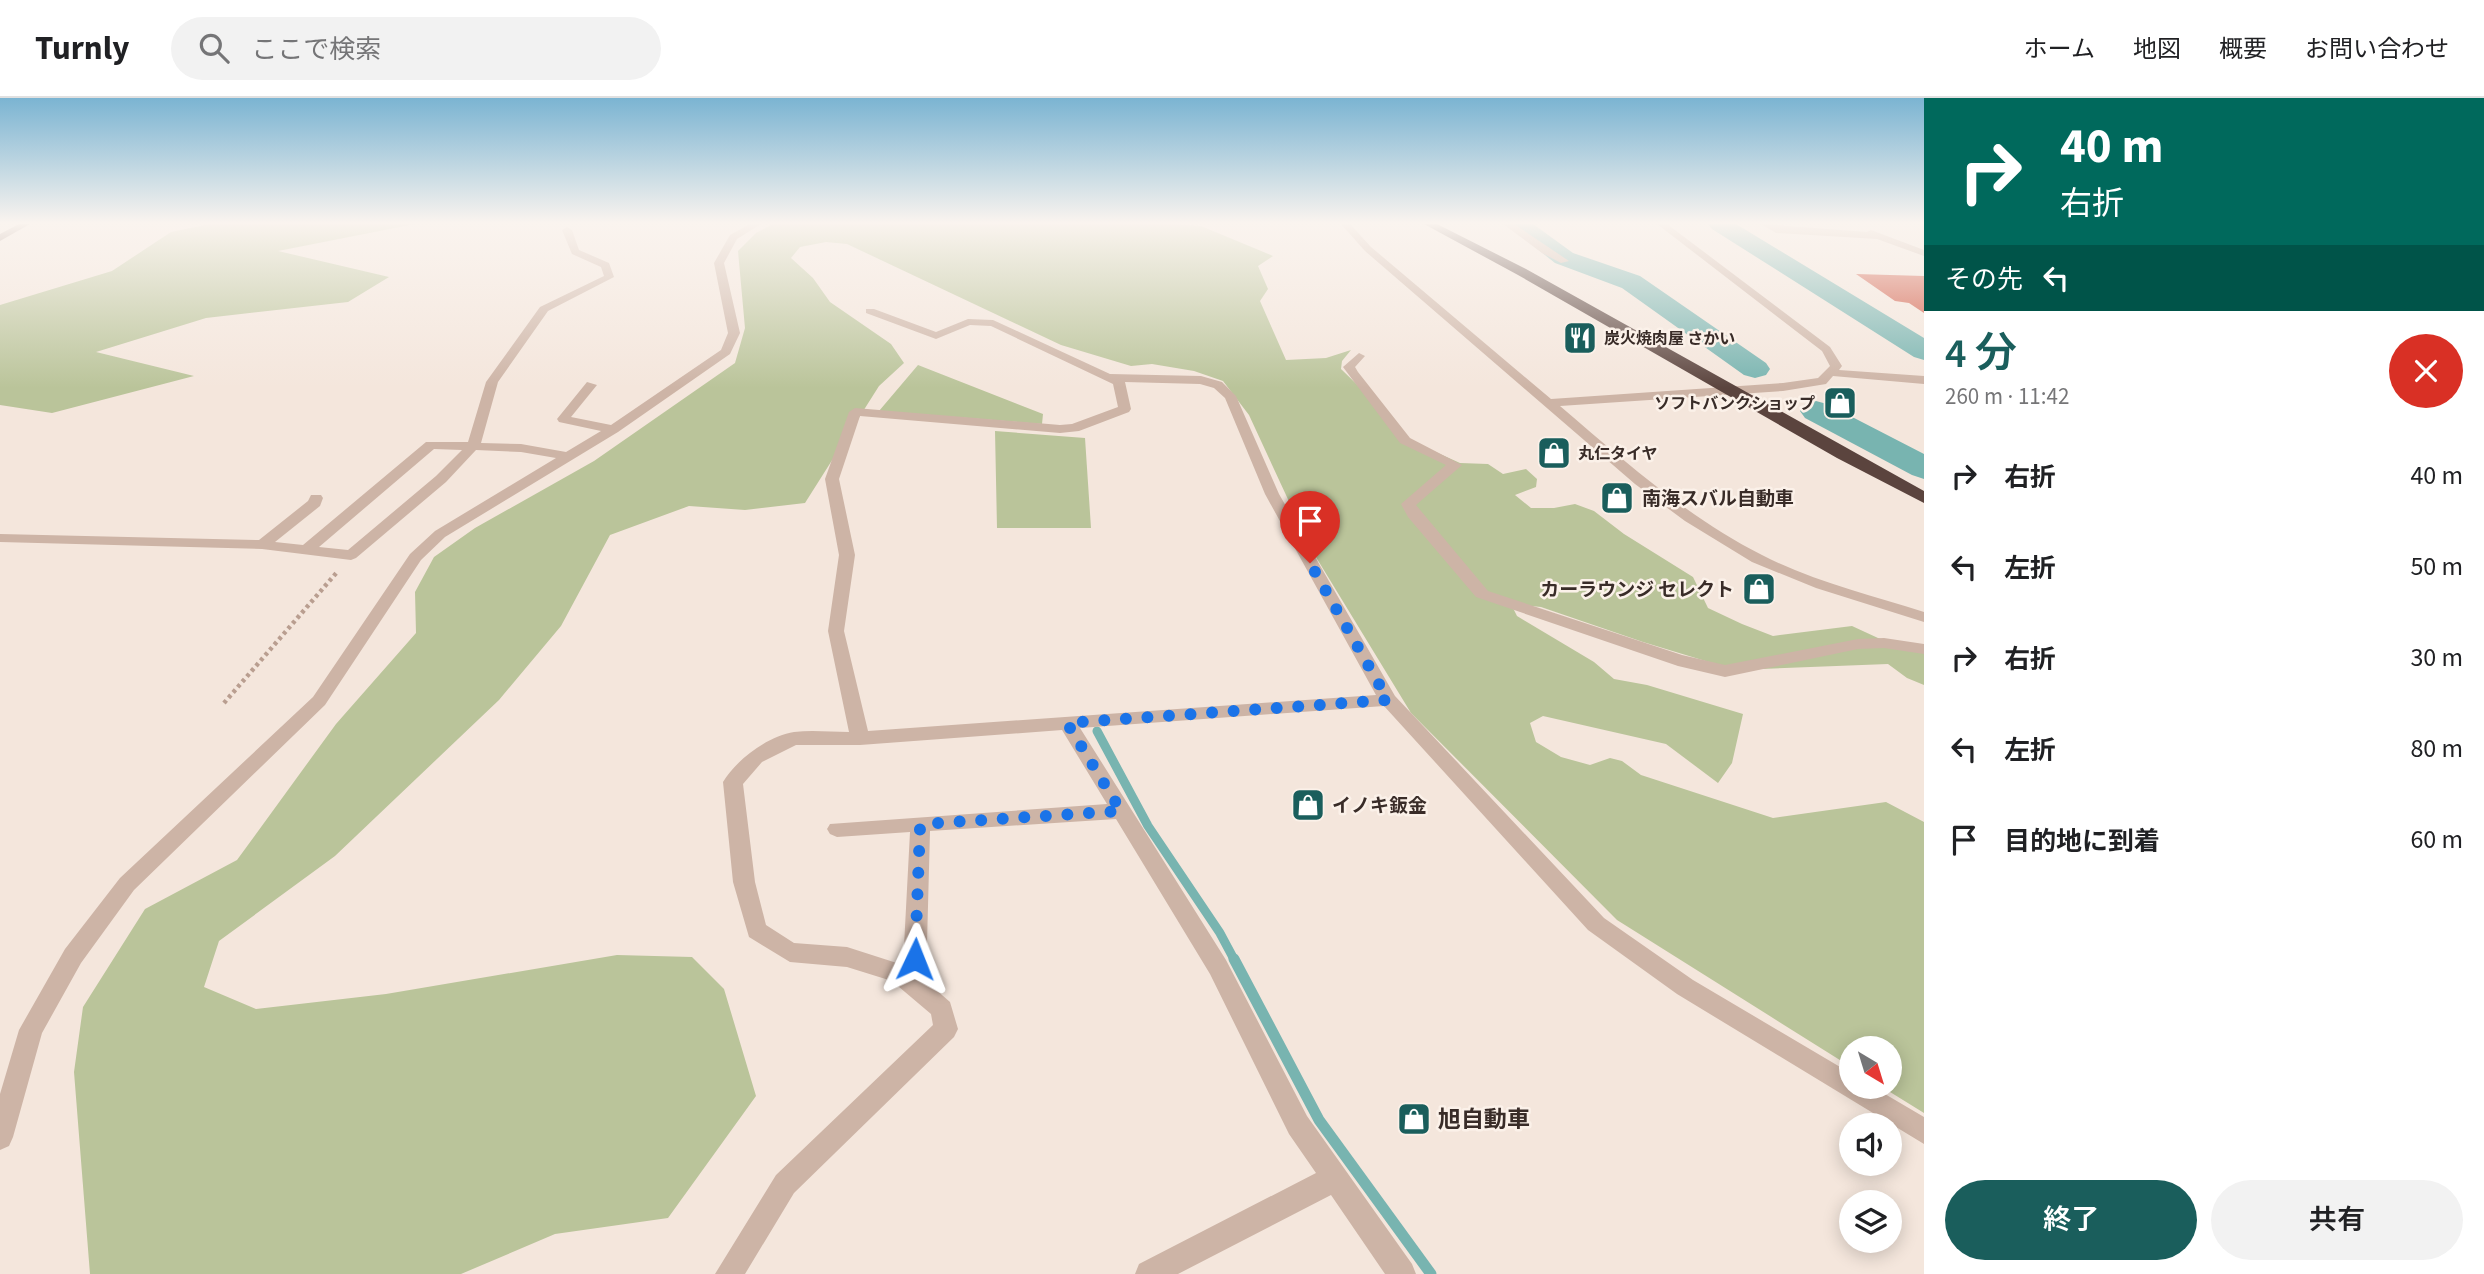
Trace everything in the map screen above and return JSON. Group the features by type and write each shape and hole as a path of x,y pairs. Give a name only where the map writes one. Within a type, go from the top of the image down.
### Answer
{"highway":[{"path":"1534,279 1924,498"},
{"path":"1553,279 1924,484"}],"street":[{"path":"0,538 262,545 351,555 441,479 473,446 492,382 544,309 605,279"},
{"path":"0,1137 31,1030 73,956 127,884 318,701 415,557 440,534 613,429 726,352 734,333 722,279"},
{"path":"1403,279 1650,489 1689,518 1757,559 1822,585 1924,617"},
{"path":"1549,403 1822,381 1836,366 1826,349 1733,279"},
{"path":"860,738 836,631 847,555 832,479 855,412 1074,428 1125,409 1119,382 993,323 968,322 936,336 870,311"},
{"path":"1359,356 1349,367 1352,374 1379,402 1397,431 1411,444 1440,455 1455,465 1408,504 1413,514 1482,594 1678,660 1725,671 1858,644 1884,643 1924,649"},
{"path":"1831,372 1851,376 1924,380"},
{"path":"1109,377 1201,380 1218,384 1230,396 1272,494 1388,700 1596,924 1685,987 1924,1131"},
{"path":"591,385 563,419 613,429"},
{"path":"306,550 431,445 521,448 569,456"},
{"path":"262,545 316,503 316,498"},
{"path":"729,1274 785,1184 946,1029 942,1009 901,974 847,957 790,952 757,930 744,882 733,782 755,757 793,739 860,738 1388,700"},
{"path":"1067,723 1218,967 1298,1125 1402,1274"},
{"path":"837,829 1121,811"},
{"path":"914,985 920,828 923,824"},
{"path":"1149,1274 1335,1178"}],"path":[{"path":"224,703 351,555"}],"green space":[{"path":"86,279 386,279 348,302 206,318 96,352 194,376 52,413 0,405 0,305"},
{"path":"741,279 814,279 830,302 891,344 904,363 879,386 805,503 745,510 689,506 610,535 561,626 499,700 335,856 219,941 204,987 256,1009 386,994 617,955 692,957 724,989 756,1096 668,1218 555,1234 461,1274 90,1274 74,1072 83,1007 145,909 237,860 336,724 416,633 415,592 434,557 475,528 594,461 735,363 745,328"},
{"path":"921,279 1264,279 1268,289 1260,301 1286,360 1326,358 1351,350 1342,361 1341,369 1373,400 1402,437 1460,463 1488,464 1503,474 1526,469 1537,479 1536,487 1515,495 1531,508 1575,504 1594,511 1624,534 1693,577 1708,608 1742,624 1773,636 1852,626 1878,638 1924,653 1924,685 1907,678 1888,664 1735,670 1541,607 1521,605 1513,608 1517,616 1594,662 1614,679 1647,685 1743,714 1732,763 1718,783 1666,744 1543,716 1530,723 1536,742 1561,757 1590,765 1610,758 1622,761 1641,775 1773,818 1886,802 1924,822 1924,1113 1901,1099 1902,1036 1839,1036 1839,1059 1617,920 1411,713 1311,549 1249,415 1223,381 1194,371 1152,364 1131,366 1061,345"},
{"path":"918,365 1043,414 1042,424 879,411"},
{"path":"995,431 1085,438 1091,528 997,528"}],"building":[{"path":"1863,279 1924,279 1924,313 1909,303 1895,301"}],"waterway":[{"path":"1622,279 1631,282 1755,369"},
{"path":"1808,279 1924,351"},
{"path":"1816,411 1924,468"},
{"path":"1097,731 1148,826 1220,933 1235,961"},
{"path":"1234,959 1319,1120 1431,1274"}],"place":[{"name":"炭火焼肉屋 さかい","path":"1580,338"},
{"name":"ソフトバンクショップ","path":"1840,403"},
{"name":"丸仁タイヤ","path":"1554,453"},
{"name":"南海スバル自動車","path":"1617,498"},
{"name":"カーラウンジ セレクト","path":"1759,589"},
{"name":"イノキ鈑金","path":"1308,805"},
{"name":"旭自動車","path":"1414,1119"}],"route":[{"path":"915,959 920,828 923,824 1121,811 1067,723 1388,700 1310,563"}]}
